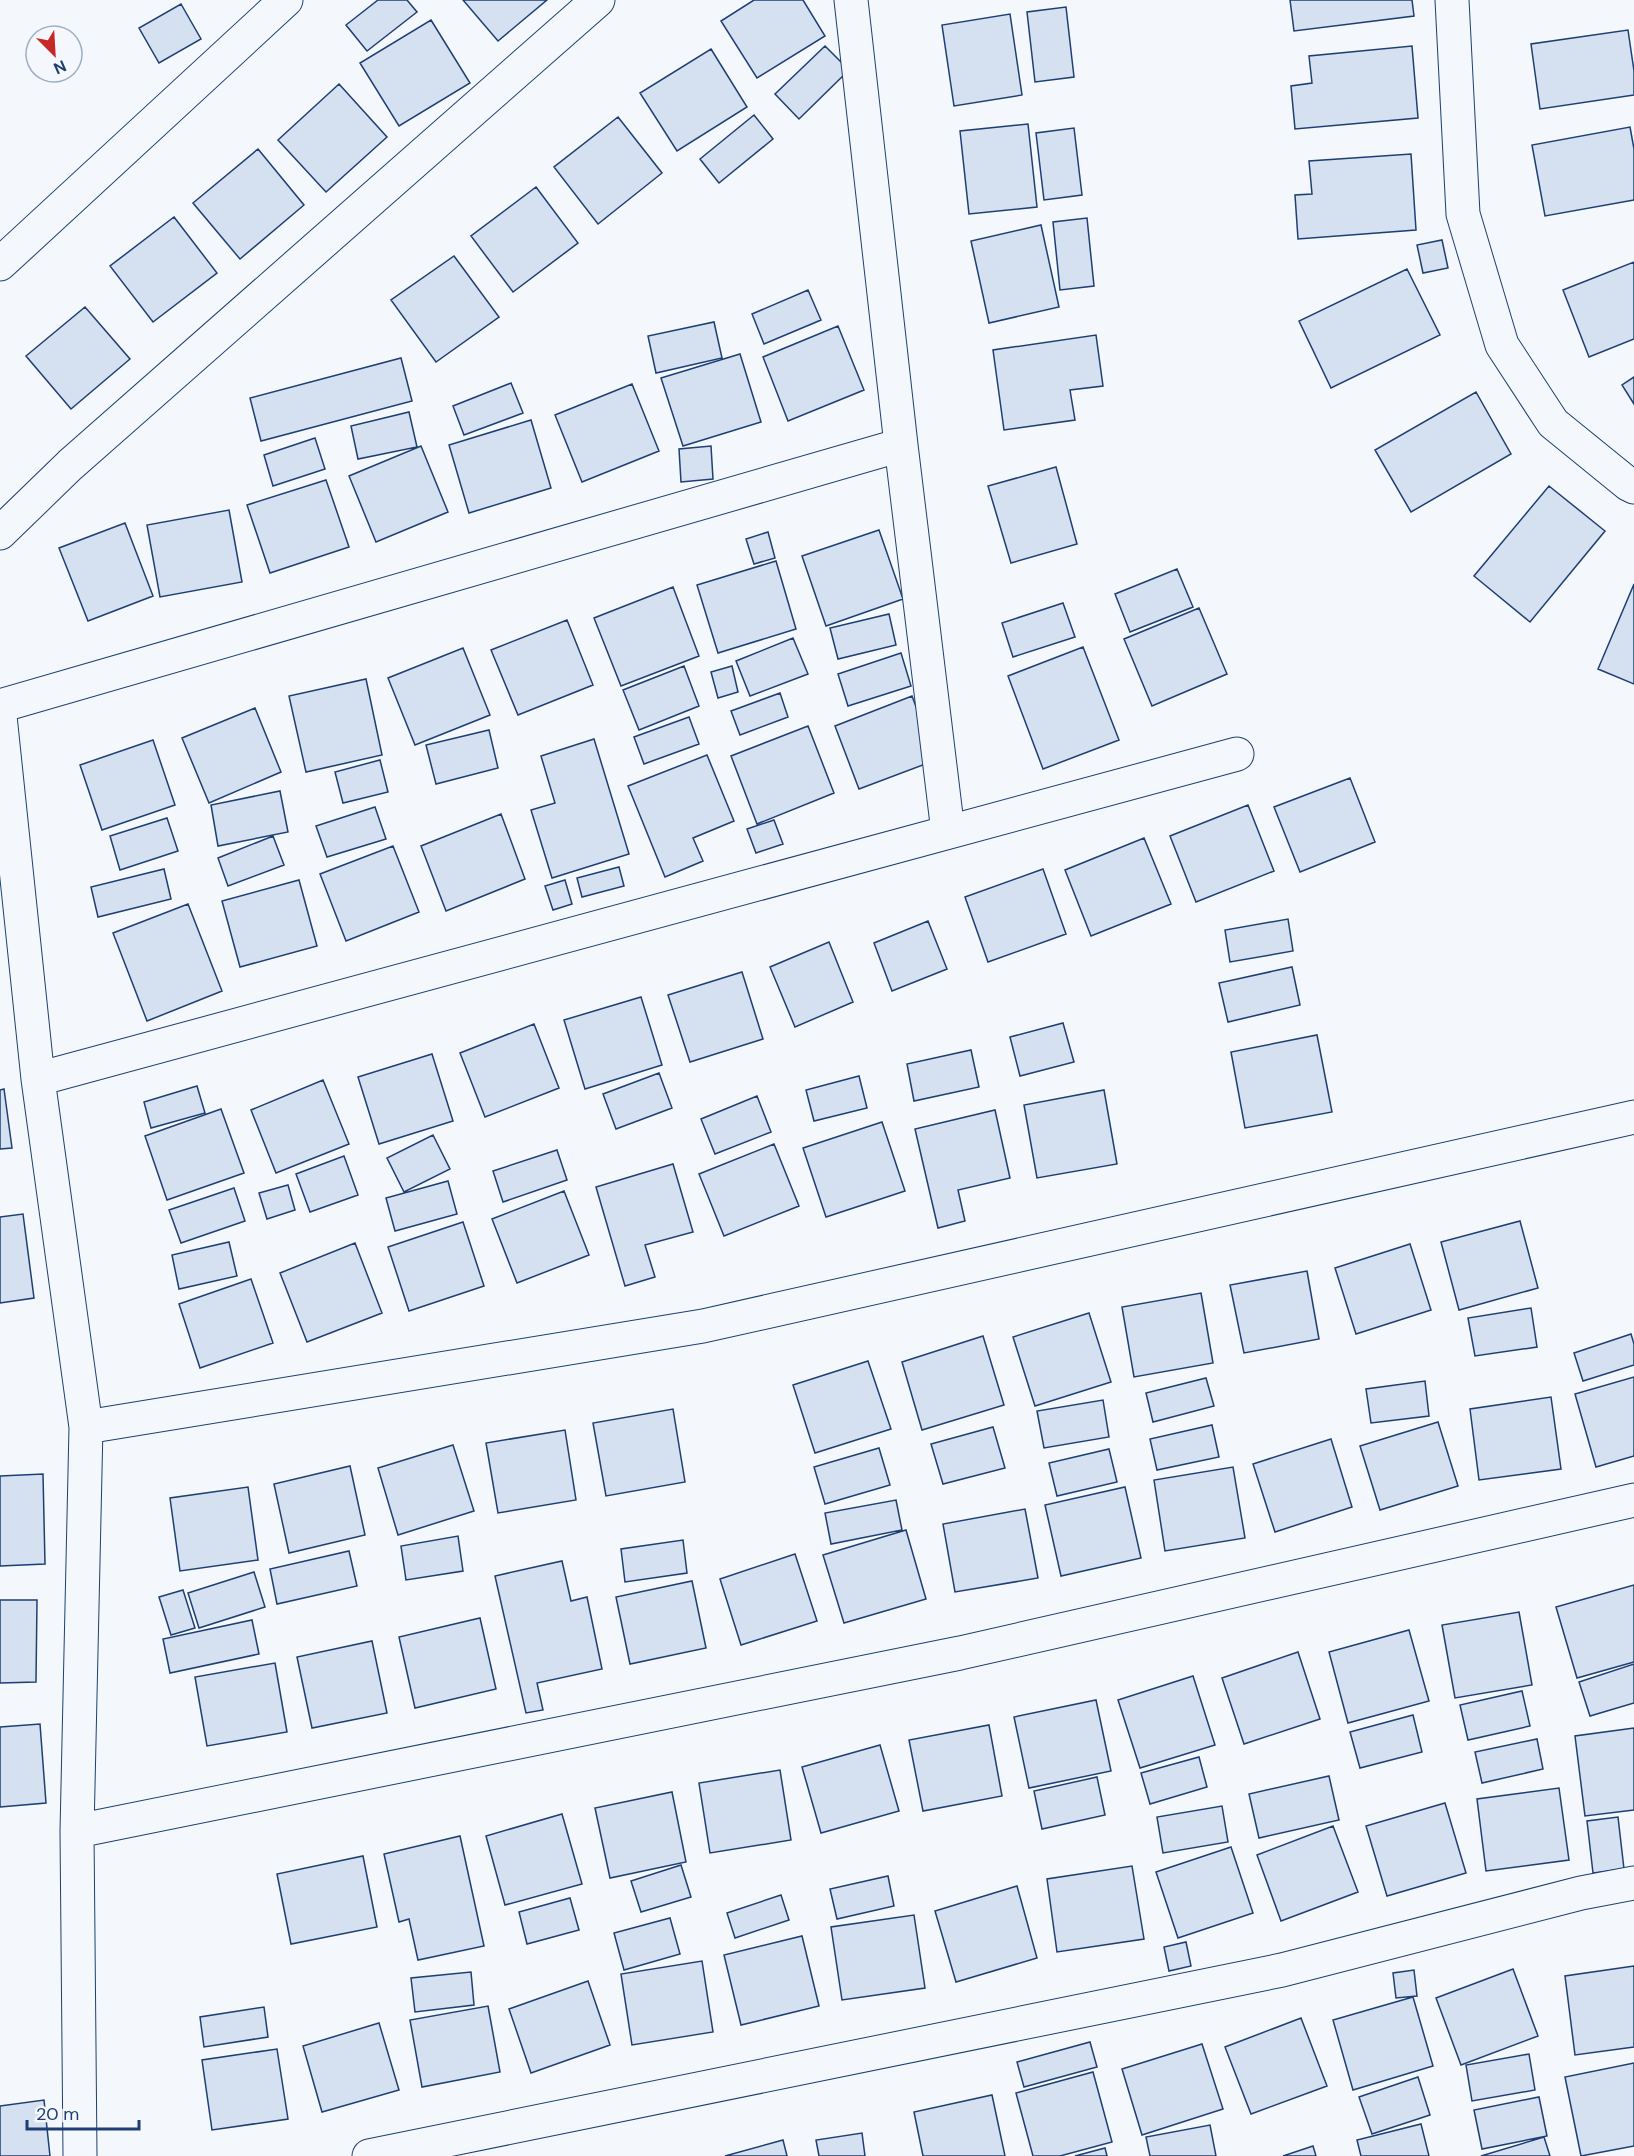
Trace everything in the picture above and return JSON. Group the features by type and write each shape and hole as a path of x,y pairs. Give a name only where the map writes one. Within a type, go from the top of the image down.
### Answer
{"street":[{"path":"0,264 286,0"},
{"path":"0,533 70,465 598,0"},
{"path":"852,0 901,445 948,832"},
{"path":"1452,0 1463,214 1502,345 1553,423 1634,487"},
{"path":"0,706 901,445"},
{"path":"0,716 38,1079 86,1427 77,1831 80,2156"},
{"path":"38,1079 1237,754"},
{"path":"86,1427 703,1326 1634,1117"},
{"path":"77,1831 960,1653 1634,1500"},
{"path":"369,2156 1282,1970 1581,1893 1634,1882"}],"building":[{"path":"378,0 407,0 417,12 367,51 346,25"},
{"path":"463,0 547,0 498,41"},
{"path":"754,0 803,0 825,36 757,78 721,21"},
{"path":"1290,0 1412,0 1414,16 1294,31"},
{"path":"181,4 201,39 159,63 139,28"},
{"path":"1066,7 1074,77 1035,82 1027,12"},
{"path":"1010,14 1022,95 954,106 942,25"},
{"path":"431,20 470,83 399,126 360,63"},
{"path":"1628,30 1634,71 1634,95 1540,109 1531,44"},
{"path":"825,46 849,70 799,119 775,94"},
{"path":"1412,46 1418,118 1295,129 1291,86 1312,83 1309,56"},
{"path":"711,49 747,107 677,151 640,93"},
{"path":"339,84 387,137 326,192 278,140"},
{"path":"754,115 773,139 719,183 700,159"},
{"path":"618,117 662,173 598,224 554,167"},
{"path":"1028,124 1037,207 969,214 960,131"},
{"path":"1630,127 1634,149 1634,200 1545,216 1532,145"},
{"path":"1074,128 1082,195 1044,200 1036,133"},
{"path":"258,149 304,205 240,259 193,203"},
{"path":"1411,154 1416,230 1298,239 1295,195 1312,194 1309,161"},
{"path":"536,187 578,243 513,292 471,236"},
{"path":"174,217 217,273 153,322 110,266"},
{"path":"1087,218 1094,286 1060,290 1053,222"},
{"path":"1041,225 1059,307 989,323 971,241"},
{"path":"1442,240 1448,268 1423,273 1417,245"},
{"path":"454,256 499,317 436,362 391,300"},
{"path":"1634,262 1634,339 1589,357 1563,290"},
{"path":"1407,269 1440,335 1331,388 1299,321"},
{"path":"808,290 821,320 764,344 752,314"},
{"path":"85,307 130,359 71,409 26,356"},
{"path":"714,322 722,358 656,373 648,336"},
{"path":"838,326 864,390 788,421 763,357"},
{"path":"1096,335 1103,386 1070,390 1075,420 1004,430 993,350"},
{"path":"740,354 761,422 683,446 661,378"},
{"path":"401,358 412,401 261,441 250,398"},
{"path":"1634,377 1634,404 1622,385"},
{"path":"511,383 523,413 464,435 453,406"},
{"path":"632,384 659,451 582,482 555,415"},
{"path":"1476,392 1511,454 1411,512 1375,450"},
{"path":"409,412 417,447 358,459 351,426"},
{"path":"531,420 551,488 469,513 449,445"},
{"path":"315,438 325,469 273,486 264,455"},
{"path":"421,446 448,512 376,542 349,476"},
{"path":"711,446 713,479 681,482 679,449"},
{"path":"1056,467 1077,544 1011,563 988,486"},
{"path":"326,480 349,547 270,573 247,505"},
{"path":"1549,486 1605,531 1530,622 1474,576"},
{"path":"229,510 242,582 160,597 147,525"},
{"path":"125,523 153,596 88,621 59,548"},
{"path":"879,530 903,599 826,626 802,556"},
{"path":"768,532 775,558 754,564 746,539"},
{"path":"776,561 796,629 718,653 697,585"},
{"path":"1177,569 1193,607 1130,632 1115,594"},
{"path":"1634,584 1634,684 1598,669"},
{"path":"673,587 699,656 621,686 594,618"},
{"path":"1063,603 1075,637 1013,657 1002,623"},
{"path":"1199,608 1227,674 1152,706 1124,639"},
{"path":"889,614 896,645 838,659 830,628"},
{"path":"567,620 593,685 518,715 491,650"},
{"path":"793,638 808,674 750,696 736,661"},
{"path":"1083,647 1119,740 1043,769 1008,676"},
{"path":"463,648 490,715 415,745 388,678"},
{"path":"901,653 911,686 848,706 838,674"},
{"path":"684,666 699,706 639,730 623,690"},
{"path":"732,666 738,692 718,698 711,672"},
{"path":"366,679 382,755 306,772 289,696"},
{"path":"780,693 788,717 740,735 731,711"},
{"path":"912,696 936,760 859,789 835,726"},
{"path":"255,708 281,772 209,803 182,738"},
{"path":"689,717 699,744 644,764 634,737"},
{"path":"808,726 834,793 757,824 731,756"},
{"path":"489,730 498,768 436,784 426,745"},
{"path":"594,739 629,854 552,878 531,810 555,803 541,756"},
{"path":"153,740 175,805 102,830 80,765"},
{"path":"707,755 734,821 693,838 703,861 665,877 628,786"},
{"path":"380,760 388,792 343,803 335,772"},
{"path":"1350,778 1375,842 1300,872 1274,807"},
{"path":"280,791 288,832 218,846 211,805"},
{"path":"1248,805 1274,871 1196,902 1170,836"},
{"path":"375,807 386,839 327,857 316,826"},
{"path":"501,814 525,879 446,911 421,846"},
{"path":"167,818 178,851 120,870 110,836"},
{"path":"774,820 783,844 756,853 747,829"},
{"path":"273,836 284,865 228,886 218,858"},
{"path":"1144,838 1171,904 1091,936 1065,870"},
{"path":"393,846 419,912 346,941 320,874"},
{"path":"619,867 624,886 582,897 577,878"},
{"path":"164,869 171,899 98,917 91,887"},
{"path":"1043,869 1066,934 988,962 965,897"},
{"path":"299,880 317,946 240,967 222,901"},
{"path":"565,880 572,904 553,910 545,886"},
{"path":"188,904 222,991 147,1021 113,933"},
{"path":"1288,919 1293,951 1230,962 1225,930"},
{"path":"928,921 947,969 892,991 874,943"},
{"path":"829,942 853,1002 795,1027 770,967"},
{"path":"1292,967 1300,1005 1228,1022 1219,983"},
{"path":"742,972 763,1039 690,1062 668,995"},
{"path":"641,997 662,1065 585,1089 564,1020"},
{"path":"1063,1023 1074,1062 1020,1076 1010,1037"},
{"path":"534,1024 559,1088 485,1117 460,1053"},
{"path":"1317,1035 1332,1112 1245,1128 1231,1052"},
{"path":"971,1050 979,1087 914,1101 907,1064"},
{"path":"432,1054 453,1121 379,1144 358,1077"},
{"path":"659,1073 672,1108 616,1129 603,1094"},
{"path":"859,1076 867,1108 814,1121 806,1090"},
{"path":"323,1080 349,1144 276,1173 251,1110"},
{"path":"197,1086 205,1113 151,1128 144,1102"},
{"path":"4,1089 12,1148 0,1149 0,1090"},
{"path":"1104,1090 1117,1164 1037,1178 1024,1105"},
{"path":"757,1096 771,1132 715,1154 701,1119"},
{"path":"221,1109 244,1173 167,1200 145,1136"},
{"path":"995,1110 1010,1178 958,1190 965,1221 938,1228 915,1129"},
{"path":"882,1122 905,1191 826,1217 803,1148"},
{"path":"433,1135 450,1169 404,1192 387,1158"},
{"path":"774,1144 799,1206 724,1236 699,1174"},
{"path":"557,1150 567,1180 503,1202 493,1171"},
{"path":"344,1156 358,1195 310,1212 296,1174"},
{"path":"673,1164 693,1232 645,1245 655,1277 625,1286 596,1187"},
{"path":"448,1181 457,1214 395,1231 386,1198"},
{"path":"288,1185 295,1210 267,1219 259,1193"},
{"path":"234,1188 245,1221 181,1243 169,1210"},
{"path":"564,1191 589,1255 517,1283 492,1219"},
{"path":"23,1214 34,1298 0,1303 0,1217"},
{"path":"1520,1221 1538,1288 1459,1310 1441,1242"},
{"path":"463,1222 484,1286 409,1311 388,1247"},
{"path":"229,1242 237,1276 179,1289 172,1255"},
{"path":"355,1243 382,1313 307,1342 280,1273"},
{"path":"1410,1244 1431,1310 1356,1334 1335,1268"},
{"path":"1307,1271 1319,1339 1244,1353 1230,1285"},
{"path":"251,1279 273,1343 200,1368 179,1304"},
{"path":"1201,1293 1213,1363 1134,1377 1122,1307"},
{"path":"1531,1308 1537,1347 1475,1356 1468,1318"},
{"path":"1089,1313 1111,1382 1035,1406 1013,1337"},
{"path":"1631,1334 1634,1344 1634,1365 1583,1381 1574,1353"},
{"path":"983,1336 1004,1405 922,1430 902,1362"},
{"path":"868,1361 891,1429 815,1453 793,1385"},
{"path":"1634,1377 1634,1456 1596,1467 1575,1394"},
{"path":"1206,1378 1214,1406 1153,1422 1146,1393"},
{"path":"1425,1381 1429,1416 1371,1423 1366,1389"},
{"path":"1551,1397 1561,1469 1479,1480 1470,1409"},
{"path":"1103,1400 1109,1437 1044,1448 1037,1411"},
{"path":"673,1409 685,1482 606,1496 593,1423"},
{"path":"1438,1422 1458,1486 1380,1510 1360,1446"},
{"path":"1212,1425 1219,1457 1157,1470 1150,1439"},
{"path":"993,1427 1005,1468 943,1484 931,1444"},
{"path":"565,1430 576,1500 498,1513 486,1443"},
{"path":"1331,1439 1352,1507 1275,1532 1253,1464"},
{"path":"453,1445 474,1511 398,1535 378,1468"},
{"path":"879,1448 890,1485 825,1504 814,1467"},
{"path":"1109,1449 1117,1482 1057,1496 1049,1463"},
{"path":"350,1466 365,1535 289,1553 274,1484"},
{"path":"1233,1467 1245,1538 1165,1551 1154,1480"},
{"path":"43,1474 45,1564 0,1566 0,1476"},
{"path":"248,1487 258,1560 180,1571 170,1498"},
{"path":"1125,1487 1141,1558 1061,1576 1045,1505"},
{"path":"896,1500 902,1530 831,1544 825,1513"},
{"path":"1025,1509 1038,1578 955,1592 943,1524"},
{"path":"906,1530 926,1599 844,1623 823,1555"},
{"path":"458,1536 463,1571 406,1580 401,1546"},
{"path":"683,1540 687,1573 625,1582 621,1549"},
{"path":"349,1551 357,1586 277,1604 270,1569"},
{"path":"795,1554 817,1621 741,1645 720,1579"},
{"path":"562,1561 571,1601 587,1597 602,1669 537,1683 543,1710 526,1713 495,1576"},
{"path":"254,1572 265,1607 199,1628 188,1593"},
{"path":"692,1581 706,1648 630,1664 616,1597"},
{"path":"1634,1585 1634,1662 1577,1678 1556,1607"},
{"path":"183,1590 195,1628 171,1635 159,1597"},
{"path":"0,1600 37,1600 36,1682 0,1683"},
{"path":"1519,1612 1532,1685 1455,1698 1442,1625"},
{"path":"480,1618 496,1689 415,1708 399,1637"},
{"path":"252,1620 259,1654 170,1673 163,1639"},
{"path":"1409,1630 1429,1701 1348,1723 1329,1652"},
{"path":"372,1641 387,1713 312,1728 297,1657"},
{"path":"1298,1652 1320,1719 1244,1744 1222,1678"},
{"path":"275,1663 287,1732 207,1746 195,1677"},
{"path":"1634,1664 1634,1703 1590,1716 1579,1682"},
{"path":"1193,1676 1215,1745 1140,1768 1118,1700"},
{"path":"1522,1691 1530,1726 1468,1740 1460,1705"},
{"path":"1096,1700 1111,1771 1029,1788 1014,1717"},
{"path":"1413,1715 1422,1752 1360,1768 1350,1732"},
{"path":"40,1724 46,1803 0,1807 0,1727"},
{"path":"989,1725 1002,1796 923,1811 909,1740"},
{"path":"1634,1728 1634,1810 1585,1816 1575,1736"},
{"path":"1537,1739 1543,1769 1482,1783 1475,1752"},
{"path":"880,1745 899,1811 821,1833 802,1767"},
{"path":"1199,1757 1207,1787 1150,1804 1141,1773"},
{"path":"780,1770 791,1840 710,1853 699,1783"},
{"path":"1329,1776 1339,1820 1259,1838 1249,1794"},
{"path":"1097,1777 1105,1815 1042,1829 1034,1791"},
{"path":"1559,1788 1569,1860 1486,1871 1477,1799"},
{"path":"672,1792 686,1862 610,1878 595,1808"},
{"path":"1445,1803 1466,1873 1387,1896 1366,1826"},
{"path":"1222,1806 1228,1842 1163,1853 1157,1817"},
{"path":"562,1814 582,1884 505,1905 486,1836"},
{"path":"1618,1817 1624,1869 1593,1873 1587,1821"},
{"path":"1333,1826 1358,1892 1281,1921 1257,1855"},
{"path":"460,1836 484,1946 418,1960 409,1919 399,1922 384,1854"},
{"path":"1231,1847 1253,1913 1178,1938 1156,1872"},
{"path":"363,1856 377,1927 291,1944 277,1874"},
{"path":"681,1865 691,1897 641,1912 631,1881"},
{"path":"1132,1866 1144,1939 1057,1952 1047,1879"},
{"path":"888,1876 894,1906 837,1919 830,1889"},
{"path":"1017,1886 1037,1958 956,1982 935,1911"},
{"path":"781,1895 789,1920 735,1938 727,1913"},
{"path":"570,1898 579,1930 527,1944 519,1912"},
{"path":"914,1915 925,1988 842,2000 831,1927"},
{"path":"670,1918 680,1954 624,1970 614,1933"},
{"path":"802,1936 819,2006 741,2025 724,1955"},
{"path":"1186,1942 1191,1966 1169,1971 1164,1947"},
{"path":"702,1961 713,2032 632,2045 621,1974"},
{"path":"1634,1966 1634,2047 1575,2055 1565,1976"},
{"path":"1513,1969 1538,2036 1461,2065 1436,1998"},
{"path":"1414,1970 1417,1996 1396,1998 1393,1973"},
{"path":"471,1972 474,2005 415,2012 411,1978"},
{"path":"588,1981 610,2045 531,2073 509,2009"},
{"path":"1413,1997 1433,2066 1353,2090 1333,2020"},
{"path":"488,2006 500,2072 422,2087 410,2020"},
{"path":"264,2007 268,2037 204,2047 200,2017"},
{"path":"1301,2018 1327,2086 1251,2114 1225,2047"},
{"path":"379,2023 399,2090 322,2112 303,2046"},
{"path":"1090,2042 1097,2067 1024,2087 1017,2062"},
{"path":"1202,2044 1223,2109 1142,2135 1122,2069"},
{"path":"277,2049 288,2119 212,2130 202,2060"},
{"path":"1529,2054 1535,2090 1472,2101 1466,2065"},
{"path":"1634,2063 1634,2146 1581,2156 1565,2077"},
{"path":"1093,2072 1112,2142 1060,2156 1033,2156 1016,2093"},
{"path":"1418,2077 1430,2115 1372,2134 1359,2097"},
{"path":"992,2095 1005,2156 923,2156 914,2112"},
{"path":"1539,2097 1547,2136 1482,2149 1474,2110"},
{"path":"44,2100 50,2156 0,2156 0,2106"},
{"path":"1421,2124 1429,2156 1361,2156 1357,2140"},
{"path":"1210,2125 1216,2156 1150,2156 1146,2137"},
{"path":"862,2133 865,2156 819,2156 816,2140"},
{"path":"1544,2137 1550,2156 1481,2156"},
{"path":"783,2140 787,2156 725,2156"},
{"path":"1313,2146 1316,2156 1283,2156"},
{"path":"1105,2148 1107,2156 1075,2156"}]}
